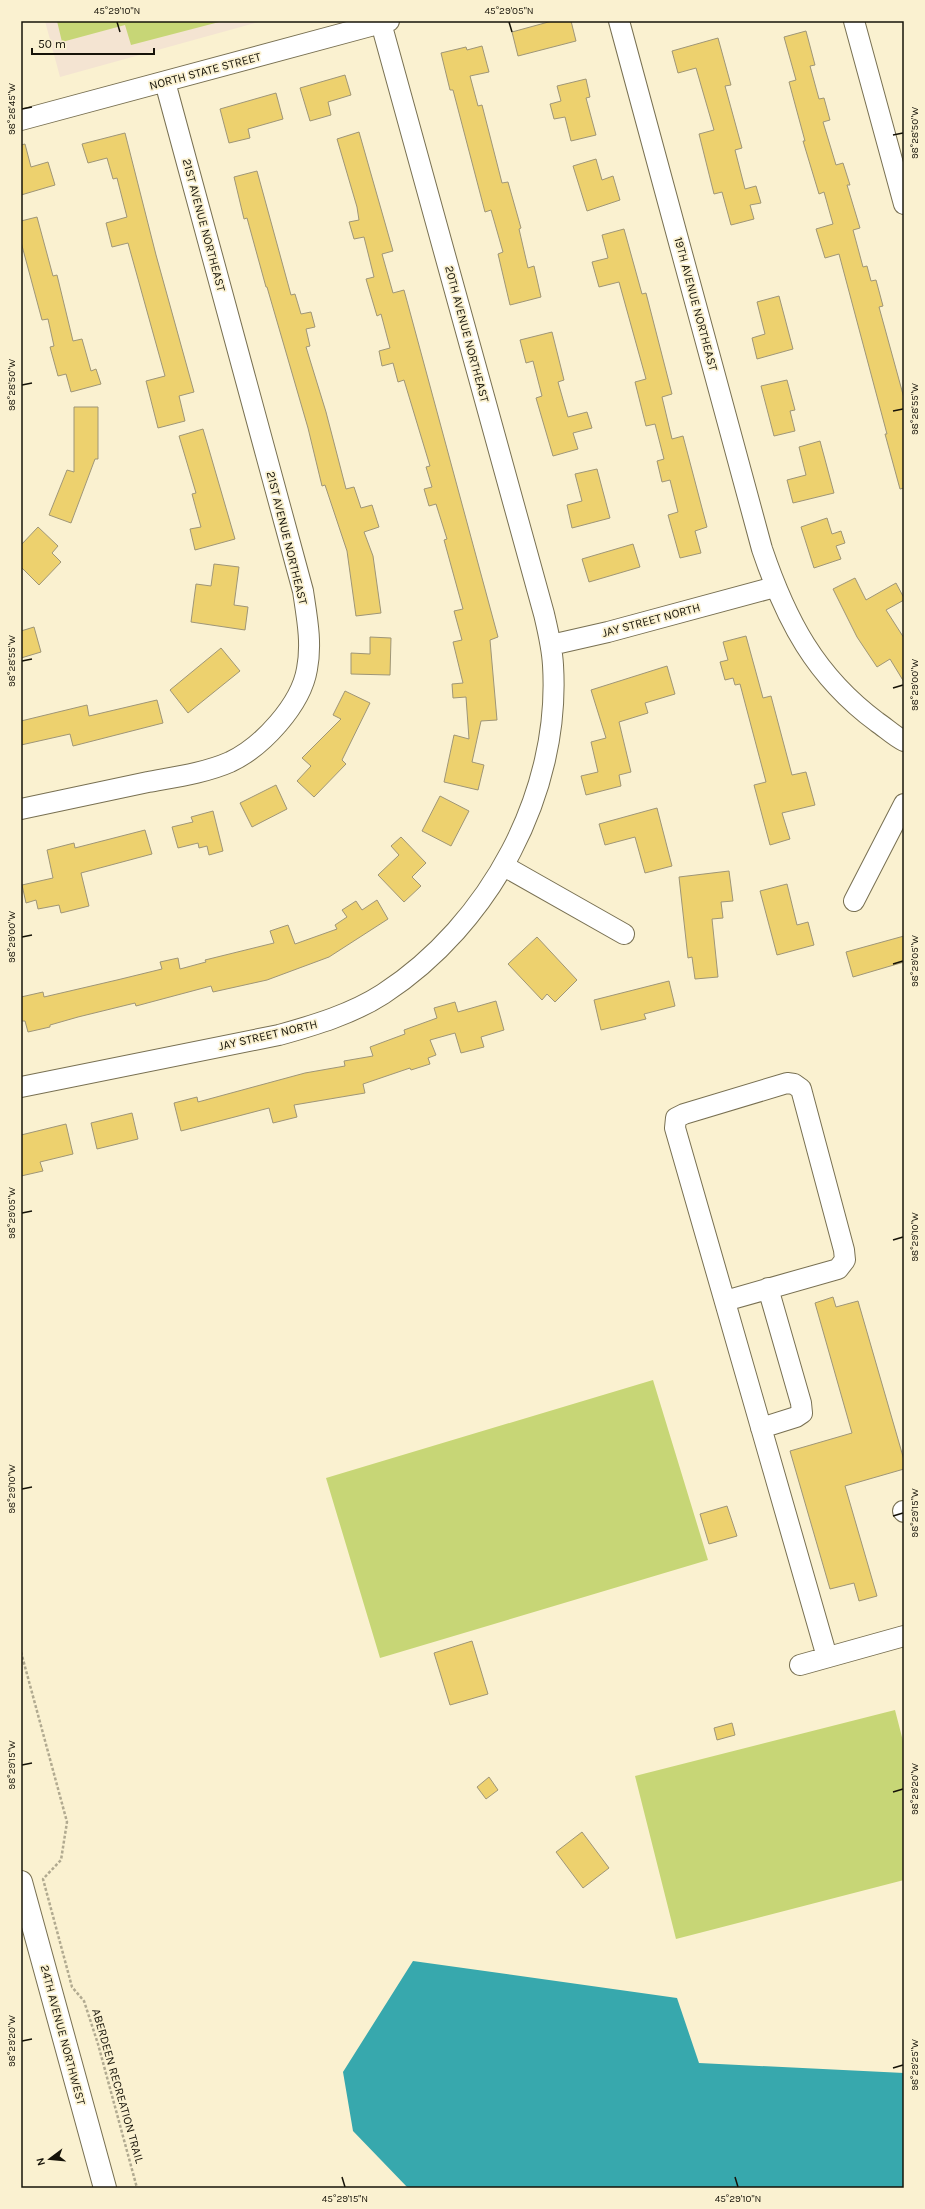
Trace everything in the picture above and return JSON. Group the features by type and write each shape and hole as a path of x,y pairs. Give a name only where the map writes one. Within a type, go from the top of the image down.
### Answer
{"main road":[{"name":"24TH AVENUE NORTHWEST","path":"21,1882 106,2188"}],"street":[{"name":"19TH AVENUE NORTHEAST","path":"619,21 762,549 775,587"},
{"path":"854,21 904,204"},
{"name":"NORTH STATE STREET","path":"21,120 385,22"},
{"name":"20TH AVENUE NORTHEAST","path":"385,22 544,614 551,645"},
{"name":"21ST AVENUE NORTHEAST","path":"21,808 192,774 230,762 262,742 289,710 300,690 307,671 309,632 303,592 165,82"},
{"name":"JAY STREET NORTH","path":"21,1087 279,1035 320,1023 363,1005 383,994 418,968 467,918 504,866 526,821 543,768 552,710 553,665 551,645 608,632 775,587"},
{"path":"775,587 786,612 816,662 835,685 855,706 904,741"},
{"path":"854,901 904,804"},
{"path":"504,866 624,934"},
{"path":"724,1301 838,1269 845,1260 844,1250 801,1089 794,1084 787,1083 676,1118 675,1128 724,1301 827,1657"},
{"path":"761,1428 796,1417 802,1413 801,1403 768,1288"},
{"path":"800,1665 904,1636"}],"path":[{"name":"ABERDEEN RECREATION TRAIL","path":"21,1652 68,1822 61,1860 42,1879 72,1987 84,2001 98,2044 137,2188"}],"shaded area":[{"path":"45,21 262,21 60,77"}],"green space":[{"path":"57,21 223,21 131,45 125,25 62,42"},
{"path":"653,1380 708,1560 380,1658 326,1478"},
{"path":"895,1710 904,1745 904,1880 676,1939 635,1776"}],"water":[{"path":"413,1961 677,1998 699,2063 904,2073 904,2188 408,2188 353,2131 343,2072"}],"building":[{"path":"552,21 571,21 576,41 518,56 512,32"},
{"path":"806,31 815,65 810,66 819,99 824,98 830,120 823,122 836,165 843,163 850,185 847,185 860,228 853,230 863,267 867,266 871,281 876,280 883,306 879,307 904,398 904,488 900,489 885,434 887,434 839,254 825,258 816,229 833,224 824,192 819,194 803,141 805,141 789,82 796,80 784,37"},
{"path":"718,38 731,85 725,86 742,148 735,150 745,189 756,186 761,203 750,205 754,219 731,225 722,192 714,194 699,134 714,130 696,68 678,73 672,51"},
{"path":"482,46 489,72 470,76 478,106 482,105 502,183 508,182 521,228 519,229 528,268 534,266 541,297 510,305 498,254 503,252 491,210 485,212 453,90 450,90 441,53 466,47 467,50"},
{"path":"345,75 351,95 328,102 331,115 310,121 300,88"},
{"path":"586,79 590,97 586,98 596,135 571,141 565,117 554,119 550,104 561,101 557,86"},
{"path":"276,93 283,119 248,129 250,138 229,143 220,109"},
{"path":"359,132 393,251 382,254 393,293 404,290 498,637 490,640 497,720 481,721 472,762 484,765 478,790 444,782 454,735 469,739 466,697 453,698 452,684 463,683 453,642 462,640 454,611 463,609 444,540 447,539 436,504 429,506 424,489 432,487 426,467 430,466 404,380 398,382 393,363 382,366 379,351 390,348 381,314 377,316 366,279 374,277 364,237 354,239 349,222 359,220 357,207 337,139"},
{"path":"125,133 156,255 194,392 179,396 185,421 158,428 146,381 165,376 128,243 112,247 106,223 127,217 117,178 113,179 107,158 88,163 82,144"},
{"path":"25,144 31,167 48,162 55,185 21,195 21,145"},
{"path":"596,159 602,180 613,176 620,200 587,211 573,166"},
{"path":"257,171 291,295 295,294 301,314 311,312 315,327 306,329 310,346 306,347 326,412 346,489 354,487 361,508 372,505 379,527 364,532 373,556 381,613 356,616 347,551 325,485 322,486 308,428 247,218 244,219 234,177"},
{"path":"37,217 53,276 57,275 73,341 82,339 91,371 96,369 101,384 71,392 66,374 58,376 50,347 54,346 48,319 42,320 21,242 21,221"},
{"path":"624,229 642,294 646,293 672,394 662,397 672,439 683,436 707,527 695,531 701,553 680,558 668,515 678,512 670,480 662,482 657,461 664,459 655,424 646,426 635,382 646,379 619,282 599,287 592,262 608,258 602,235"},
{"path":"779,296 793,349 757,359 752,338 765,334 757,302"},
{"path":"552,332 564,380 558,382 568,417 587,412 592,428 573,433 578,449 553,456 536,398 542,396 533,361 526,363 520,340"},
{"path":"787,380 795,410 790,411 795,431 774,436 761,386"},
{"path":"74,407 98,407 98,459 95,459 71,523 49,515 67,470 74,472"},
{"path":"203,429 235,539 195,550 190,529 201,527 192,494 196,493 179,436"},
{"path":"820,441 834,493 793,503 787,480 806,475 799,447"},
{"path":"597,469 610,518 572,528 567,505 582,501 575,474"},
{"path":"827,518 832,534 841,531 845,543 836,546 841,559 814,568 801,527"},
{"path":"38,527 58,546 52,553 61,562 39,585 21,567 21,545"},
{"path":"633,544 640,567 589,582 582,559"},
{"path":"214,564 239,567 234,605 248,607 245,630 191,622 196,584 211,586"},
{"path":"855,578 866,600 896,583 904,598 904,600 886,610 904,638 904,682 890,659 877,667 857,637 833,589"},
{"path":"34,627 41,652 21,658 21,631"},
{"path":"746,636 763,698 771,696 792,775 806,772 815,805 782,813 790,839 770,845 754,785 766,782 740,684 735,685 733,678 725,680 720,662 728,660 723,642"},
{"path":"370,637 391,638 390,675 351,674 351,653 370,654"},
{"path":"221,648 240,671 188,713 170,690"},
{"path":"667,666 675,694 645,703 648,713 619,722 631,772 619,775 621,786 586,795 581,776 598,772 591,742 606,738 591,690"},
{"path":"345,691 370,703 342,760 346,764 314,797 297,781 311,766 302,758 341,719 333,715"},
{"path":"157,700 163,723 73,746 70,734 21,745 21,721 87,705 89,716"},
{"path":"276,785 287,809 252,827 240,803"},
{"path":"440,796 469,811 451,846 422,831"},
{"path":"657,808 672,866 645,873 635,837 605,845 599,824"},
{"path":"213,811 223,851 209,855 207,846 199,848 198,843 178,848 172,827 193,822 191,817"},
{"path":"145,830 152,854 81,873 89,906 61,913 59,905 38,909 36,900 26,903 22,885 53,878 47,850 74,843 75,848"},
{"path":"401,837 426,863 412,877 421,886 404,902 378,875 399,855 391,846"},
{"path":"729,871 733,901 721,902 723,918 712,919 718,977 695,979 692,957 688,958 679,877"},
{"path":"787,884 797,925 808,922 814,945 777,955 760,891"},
{"path":"377,900 388,919 329,957 267,980 213,992 211,986 136,1006 135,1003 78,1017 50,1025 50,1027 28,1032 25,1021 21,1021 21,997 43,992 44,997 162,969 160,962 178,958 180,969 206,962 205,960 274,943 270,931 288,925 295,944 337,929 335,925 347,917 342,910 356,901 362,910"},
{"path":"904,936 904,962 853,977 846,952"},
{"path":"537,937 577,980 555,1002 547,994 542,1000 508,964"},
{"path":"669,981 675,1006 644,1014 646,1019 601,1030 594,1000"},
{"path":"496,1001 504,1030 481,1037 484,1047 461,1053 455,1033 430,1040 436,1055 428,1058 430,1064 411,1070 410,1068 363,1084 365,1093 294,1105 297,1117 273,1123 269,1108 181,1131 174,1103 197,1097 198,1102 305,1073 345,1066 344,1061 373,1056 370,1047 405,1034 404,1030 437,1018 434,1008 455,1002 458,1012"},
{"path":"132,1113 138,1139 97,1149 91,1123"},
{"path":"66,1124 73,1154 40,1162 43,1171 21,1176 21,1135"},
{"path":"833,1297 836,1307 858,1301 904,1460 904,1469 845,1486 877,1596 859,1601 854,1583 830,1589 790,1451 852,1433 815,1303"},
{"path":"727,1506 737,1536 709,1544 700,1514"},
{"path":"472,1641 488,1694 450,1705 434,1653"},
{"path":"732,1723 735,1735 717,1740 714,1728"},
{"path":"489,1777 498,1790 486,1799 477,1787"},
{"path":"582,1832 609,1868 583,1888 556,1852"}]}
